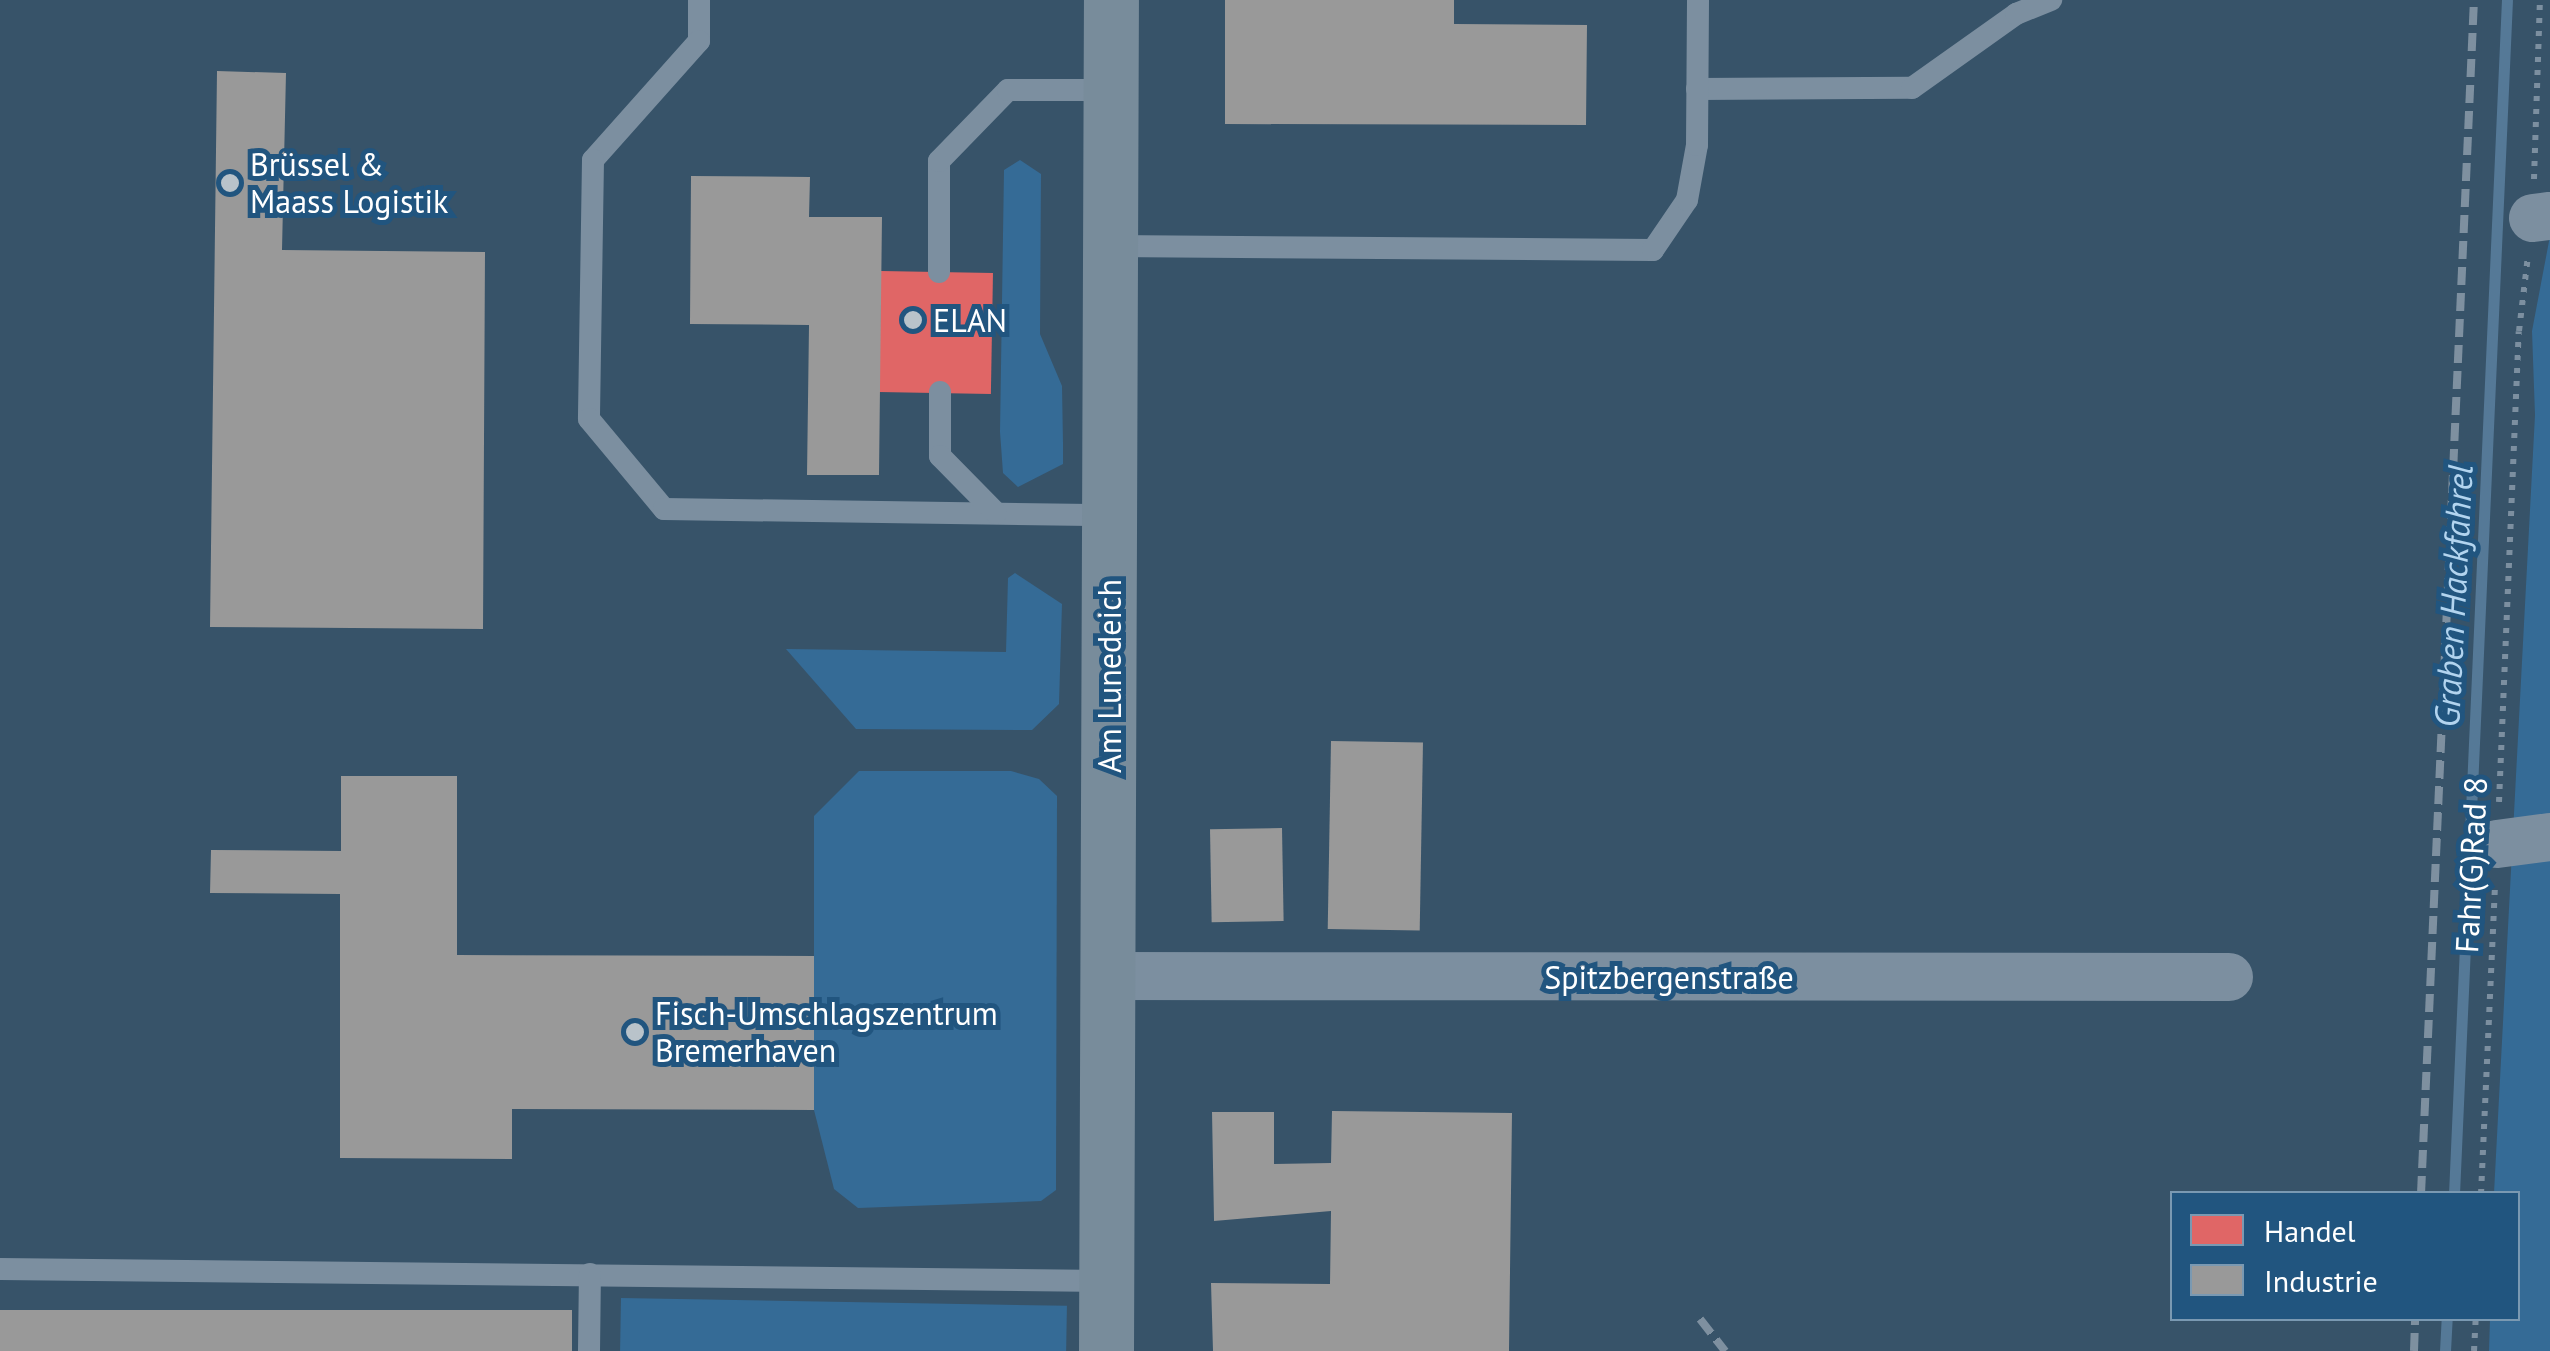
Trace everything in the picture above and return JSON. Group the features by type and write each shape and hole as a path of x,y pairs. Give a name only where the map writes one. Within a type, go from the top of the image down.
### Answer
{"street":[{"name":"Am Lunedeich","path":"1106,1351 1112,0"},
{"path":"2497,844 2550,837"},
{"name":"Spitzbergenstraße","path":"1108,976 2229,977"}],"lane":[{"path":"699,0 699,41 592,160 588,419 664,510 1110,515"},
{"path":"1110,246 1653,250 1687,200 1697,89 1698,0"},
{"path":"1697,89 1912,88 2016,14 2051,0"},
{"path":"939,272 939,161 1008,90 1111,90"},
{"path":"940,392 940,456 996,514"},
{"path":"0,1268 1106,1281"},
{"path":"590,1274 590,1351"}],"path":[{"name":"Fahr(G)Rad 8","path":"2481,1191 2519,331 2541,217 2540,0"},
{"path":"2474,1351 2476,1321"}],"shaded area":[{"path":"1020,160 1041,174 1040,334 1062,386 1063,464 1018,487 1003,473 1000,432 1004,170"},
{"path":"2550,236 2550,1351 2489,1351 2490,1321 2520,1321 2520,1191 2494,1191 2535,415 2532,331"},
{"path":"1015,573 1062,604 1059,704 1032,730 856,729 786,649 1006,652 1008,578"},
{"path":"859,771 1011,771 1039,779 1057,796 1056,1190 1041,1201 858,1208 834,1189 814,1110 814,816"},
{"path":"621,1298 1067,1306 1066,1351 620,1351"}],"building: Handel":[{"path":"881,271 993,273 991,394 879,392"}],"building: Industrie":[{"path":"1225,0 1454,0 1454,24 1587,25 1586,125 1225,124"},
{"path":"217,71 286,73 282,250 485,252 483,629 210,627"},
{"path":"691,176 810,177 809,217 882,217 879,475 807,475 809,325 690,324"},
{"path":"1331,741 1423,743 1420,931 1328,929"},
{"path":"341,776 457,776 457,955 814,956 814,1110 512,1109 512,1159 340,1158 340,894 210,893 211,850 341,851"},
{"path":"1282,828 1284,921 1212,922 1210,829"},
{"path":"1332,1111 1512,1113 1509,1351 1213,1351 1211,1283 1330,1284 1331,1211 1214,1221 1212,1112 1274,1112 1274,1164 1331,1163"},
{"path":"0,1310 572,1310 572,1351 0,1351"}],"waterway":[{"name":"Graben Hackfahrel","path":"2454,1191 2507,0"},
{"name":"Graben Hackfahrel","path":"2445,1351 2447,1321"}],"railway":[{"path":"2421,1191 2474,0"},
{"path":"1700,1319 1725,1351"},
{"path":"2414,1351 2415,1321"}],"place":[{"name":"Brüssel & Maass Logistik","path":"230,183"},
{"name":"ELAN","path":"913,320"},
{"name":"Fisch-Umschlagszentrum Bremerhaven","path":"635,1032"}]}
